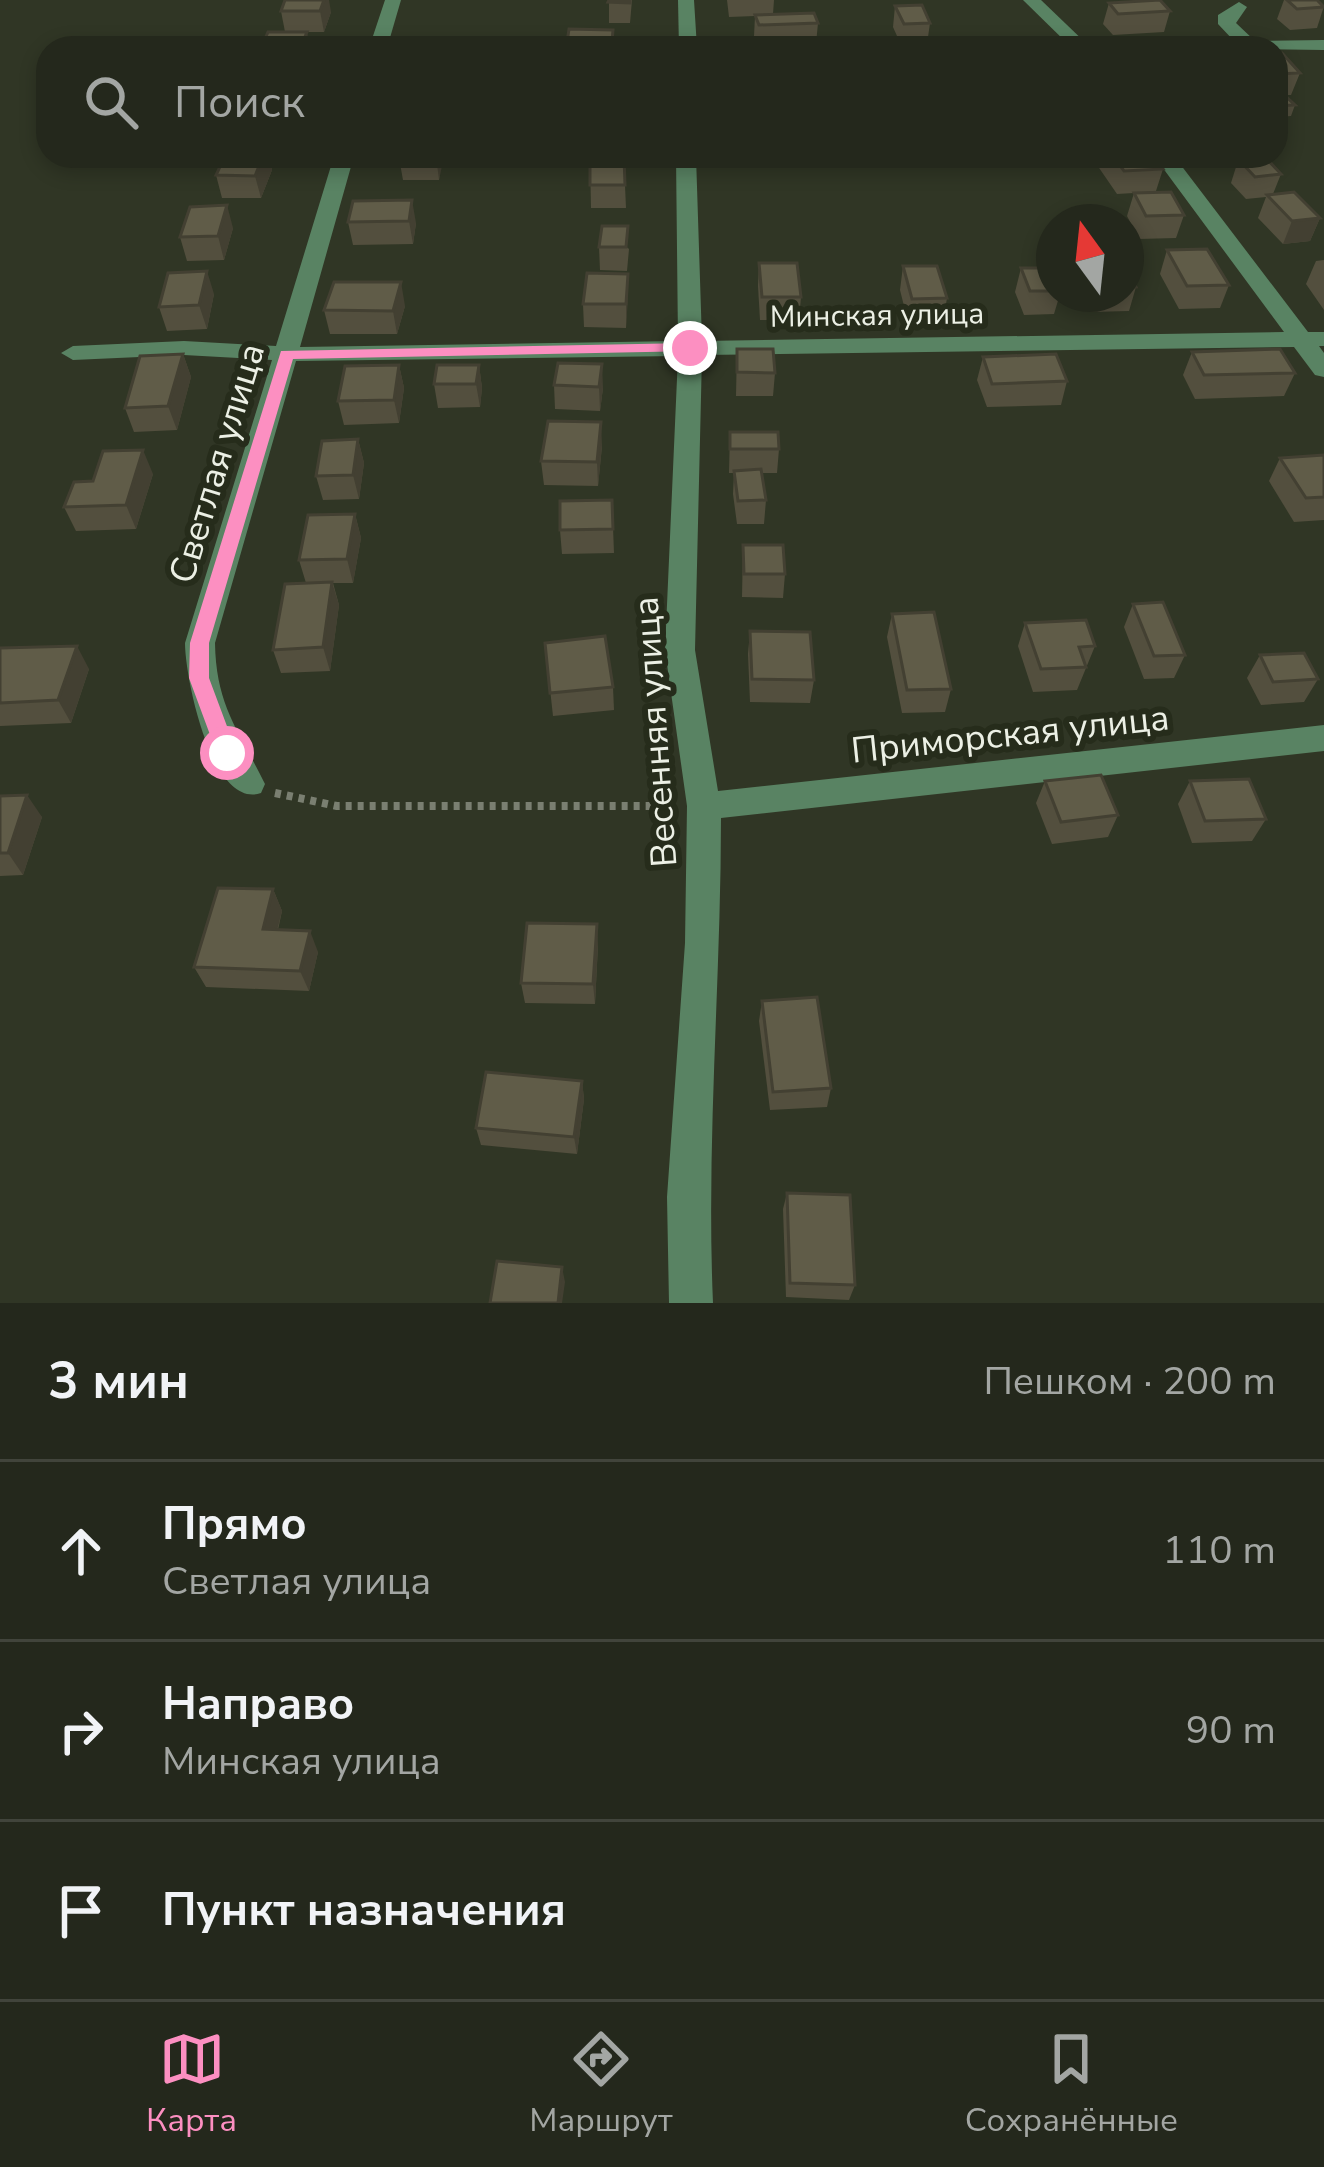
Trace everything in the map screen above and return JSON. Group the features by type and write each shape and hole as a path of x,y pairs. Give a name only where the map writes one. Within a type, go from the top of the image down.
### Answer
{"street":[{"path":"381,36 393,0"},
{"path":"686,0 688,36"},
{"path":"1031,0 1069,36"},
{"path":"1238,7 1227,15 1227,24 1240,36"},
{"path":"1288,45 1324,45"},
{"name":"Светлая улица","path":"249,784 208,714 199,678 200,643 340,168"},
{"name":"Весенняя улица","path":"686,168 690,348 681,663 704,806 703,944 688,1198 691,1303"},
{"path":"1174,168 1313,339 1324,370"},
{"name":"Минская улица","path":"73,353 184,348 287,354 1313,339"},
{"name":"Приморская улица","path":"704,806 1324,738"}],"path":[{"path":"249,784 289,798 337,806 704,806"}],"building":[{"path":"285,0 324,0 320,11 281,11"},
{"path":"1160,0 1170,11 1118,14 1109,3"},
{"path":"1287,0 1317,0 1324,7 1297,9"},
{"path":"922,5 930,23 904,24 895,6"},
{"path":"814,13 818,23 759,25 755,15"},
{"path":"569,29 613,30 612,36 568,36"},
{"path":"268,32 307,32 305,36 266,36"},
{"path":"219,168 258,168 255,176 216,175"},
{"path":"590,168 624,168 625,185 590,185"},
{"path":"1247,168 1275,168 1281,174 1255,177"},
{"path":"1171,192 1184,215 1146,216 1144,204 1134,193"},
{"path":"1294,192 1320,218 1292,221 1267,195"},
{"path":"412,200 409,221 348,222 353,201"},
{"path":"227,205 218,236 180,237 190,207"},
{"path":"602,226 628,226 626,247 599,247"},
{"path":"1207,249 1229,285 1187,286 1167,250"},
{"path":"759,263 797,263 801,297 762,297"},
{"path":"903,266 937,266 947,298 912,299"},
{"path":"1021,268 1036,268 1036,291 1030,291"},
{"path":"207,271 199,305 159,307 168,273"},
{"path":"587,273 628,274 626,304 583,304"},
{"path":"334,282 401,282 393,311 324,310"},
{"path":"737,349 773,349 775,373 737,372"},
{"path":"1280,349 1295,373 1204,375 1192,352"},
{"path":"183,354 168,406 125,408 140,356"},
{"path":"1056,354 1067,381 992,384 983,357"},
{"path":"558,363 602,364 599,387 554,385"},
{"path":"399,365 394,400 338,401 345,366"},
{"path":"437,365 479,365 476,384 434,384"},
{"path":"548,421 601,422 597,462 541,461"},
{"path":"730,432 778,432 779,449 730,449"},
{"path":"358,439 353,475 316,476 322,441"},
{"path":"143,450 126,505 64,507 74,482 93,481 103,451"},
{"path":"1324,455 1324,497 1306,498 1280,458"},
{"path":"761,469 766,500 738,501 734,471"},
{"path":"612,500 613,529 560,530 560,501"},
{"path":"355,514 347,559 299,560 308,515"},
{"path":"743,545 783,545 785,574 744,574"},
{"path":"332,582 323,647 273,650 285,584"},
{"path":"1163,602 1185,655 1154,656 1133,604"},
{"path":"934,612 951,689 907,690 892,614"},
{"path":"1086,620 1095,646 1079,647 1086,667 1041,669 1025,623"},
{"path":"750,631 810,632 814,680 752,679"},
{"path":"605,636 613,687 550,693 545,643"},
{"path":"77,646 58,700 0,703 0,648"},
{"path":"1304,653 1318,679 1273,682 1260,655"},
{"path":"1101,775 1118,815 1061,822 1045,781"},
{"path":"1249,779 1266,819 1205,821 1190,781"},
{"path":"27,795 8,853 0,853 0,796"},
{"path":"218,888 273,889 263,929 310,931 300,971 194,967"},
{"path":"527,923 597,924 593,984 521,983"},
{"path":"817,997 831,1088 773,1092 762,1001"},
{"path":"486,1072 582,1081 574,1137 476,1128"},
{"path":"787,1193 850,1195 855,1285 790,1283"},
{"path":"497,1261 562,1267 558,1303 490,1303"}],"route":[{"path":"227,753 208,714 199,678 200,643 287,354 690,348"}]}
